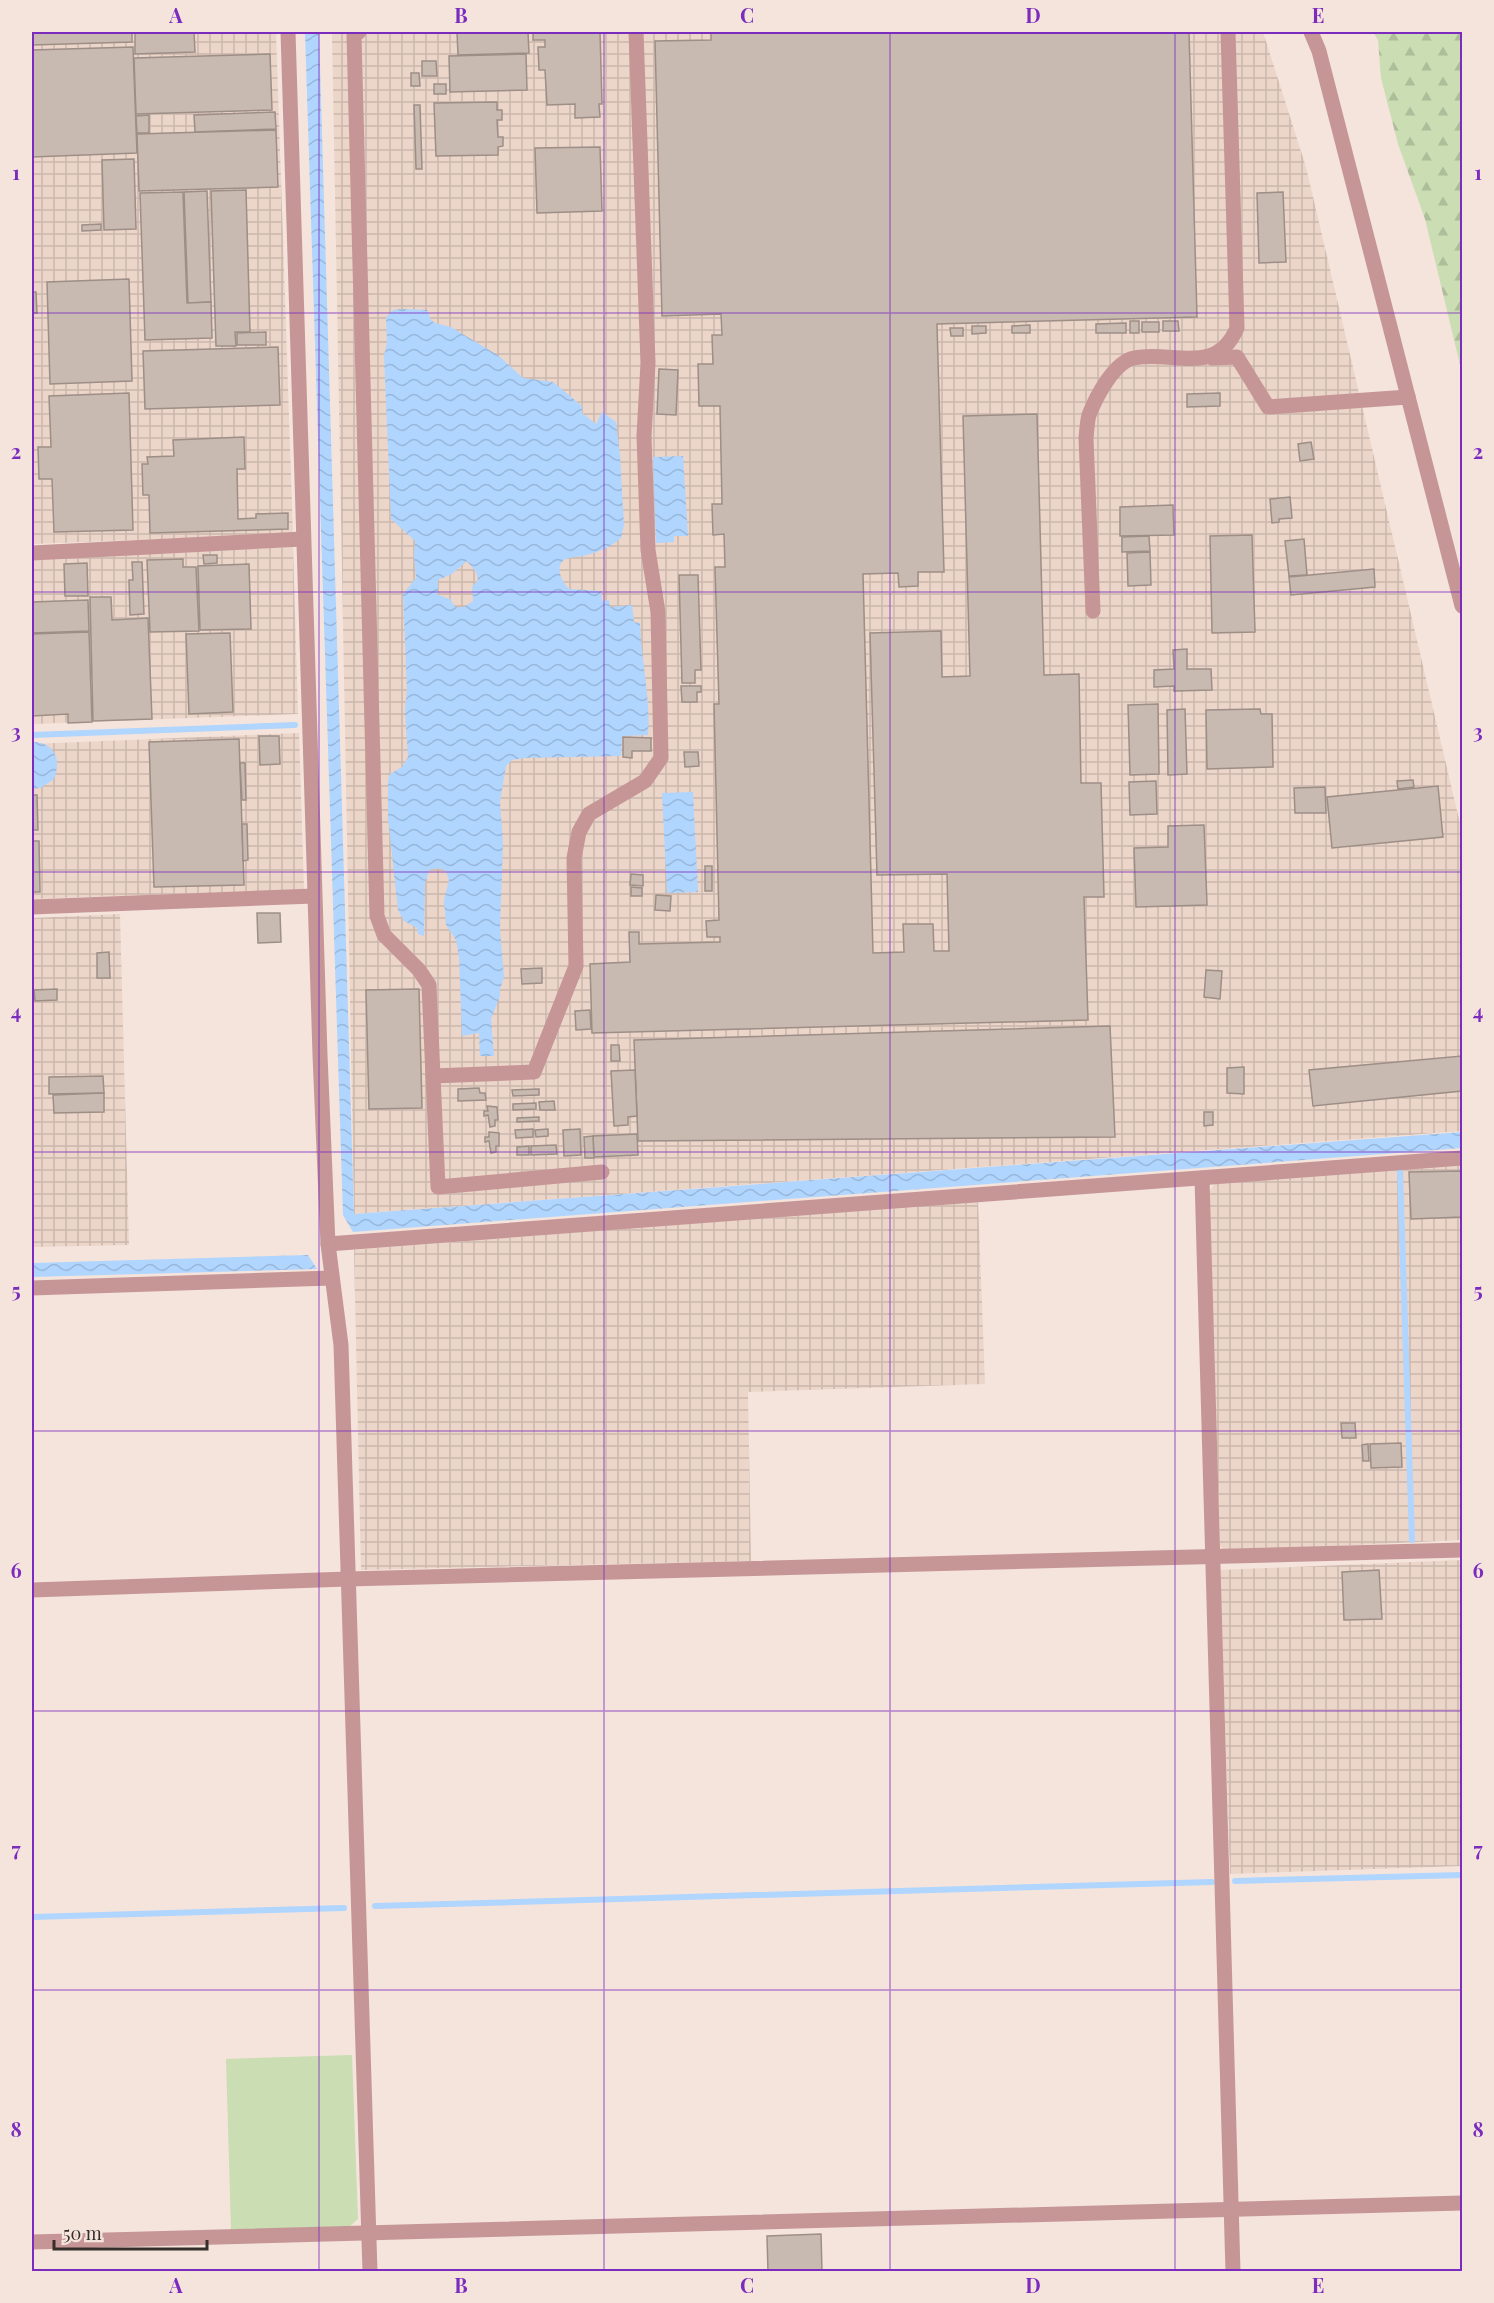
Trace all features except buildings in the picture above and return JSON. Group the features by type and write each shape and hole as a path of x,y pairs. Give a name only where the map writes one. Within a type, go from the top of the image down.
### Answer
{"street":[{"path":"288,32 314,896 328,1244 341,1346 370,2271"},
{"path":"358,32 354,35 377,916 384,935 419,970 429,985 438,1187 602,1172"},
{"path":"433,1076 534,1072 576,966 574,858 579,832 589,814 645,781 661,758 658,612 648,550 644,436 648,363 636,32"},
{"path":"1206,358 1221,352 1231,342 1237,328 1228,32"},
{"path":"1311,32 1319,51 1462,606"},
{"path":"1093,612 1086,438 1089,416 1107,381 1121,364 1133,358 1237,357 1268,407 1408,397"},
{"path":"32,553 303,539"},
{"path":"32,907 314,896"},
{"path":"328,1244 1462,1158"},
{"path":"1202,1178 1233,2271"},
{"path":"32,1288 332,1278"},
{"path":"32,1590 1462,1550"},
{"path":"32,2242 369,2231 1462,2203"}],"shaded area":[{"path":"32,32 276,32 293,534 32,544"},
{"path":"332,32 1263,32 1306,167 1462,832 1462,1131 354,1214"},
{"path":"293,547 298,714 32,724 32,559"},
{"path":"299,733 304,890 32,899 32,744"},
{"path":"120,914 129,1245 32,1247 32,918"},
{"path":"1462,1165 1462,1540 1225,1551 1220,1546 1209,1193 1215,1182"},
{"path":"978,1200 985,1384 748,1392 751,1561 361,1570 354,1250"},
{"path":"1462,1560 1462,1866 1230,1874 1220,1570"}],"green space":[{"path":"1373,32 1462,32 1462,373 1425,219 1398,144 1381,78 1378,40"},
{"path":"352,2055 358,2219 350,2226 231,2230 226,2059"}],"water":[{"path":"305,32 319,32 354,1214 1462,1132 1462,1148 353,1232 343,1215"},
{"path":"393,310 427,310 431,320 435,323 451,327 499,356 523,378 553,382 582,406 582,413 596,424 602,412 616,422 624,525 621,538 599,551 564,560 560,571 569,589 601,591 602,601 609,600 610,607 632,605 634,622 640,623 649,722 648,735 622,736 621,756 525,758 512,760 506,766 500,802 503,842 500,929 504,977 491,1019 494,1056 480,1056 479,1033 462,1036 459,957 456,940 446,925 444,900 449,880 446,871 439,868 429,870 425,884 424,936 418,934 417,928 404,921 398,910 388,818 388,780 390,774 402,767 408,757 403,594 416,578 415,541 391,519 384,356 387,343 386,317","holes":["467,561 476,572 478,580 472,587 473,601 464,607 455,607 450,599 438,595 438,580 452,574"]},
{"path":"683,456 688,536 674,536 674,542 656,543 653,457"},
{"path":"32,742 46,745 51,749 57,759 57,766 53,780 40,788 32,789"},
{"path":"693,792 698,892 667,893 662,793"},
{"path":"308,1255 317,1269 32,1277 32,1263"}],"waterway":[{"path":"32,735 295,725"},
{"path":"1400,1171 1412,1540"},
{"path":"1235,1881 1462,1875"},
{"path":"375,1906 1212,1882"},
{"path":"32,1917 344,1908"}]}
